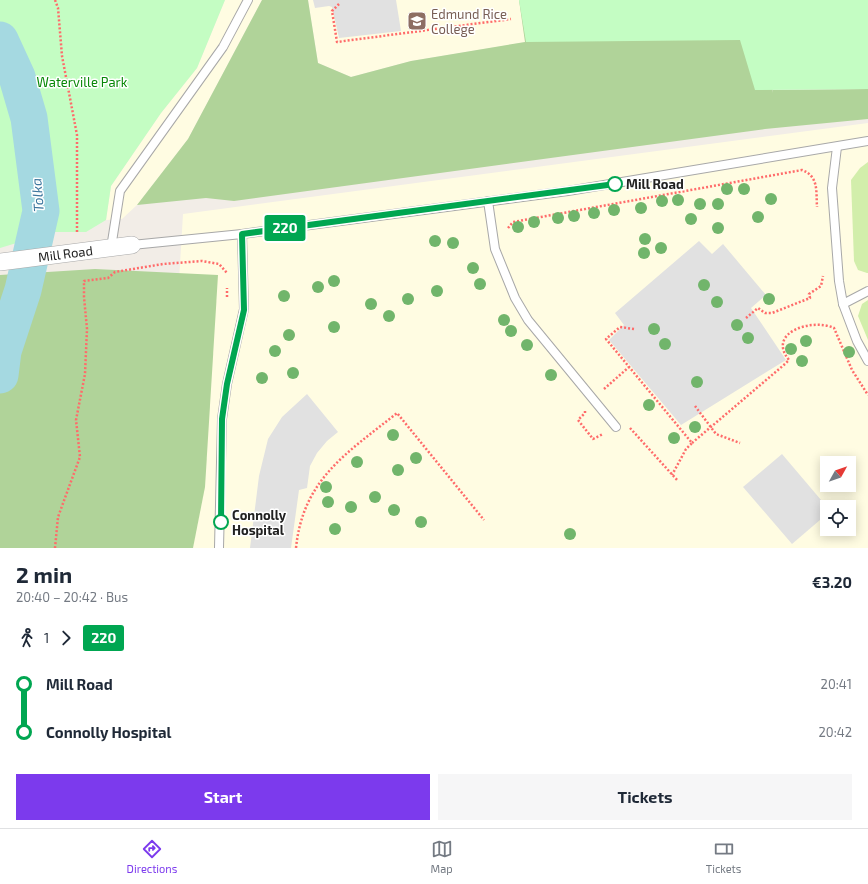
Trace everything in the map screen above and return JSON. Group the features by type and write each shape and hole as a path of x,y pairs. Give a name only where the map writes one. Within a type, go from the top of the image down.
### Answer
{"street":[{"name":"Mill Road","path":"0,262 132,245"}],"lane":[{"path":"111,248 114,220 120,191 223,47 248,0"},
{"path":"132,245 242,234 488,201 568,192 868,141"},
{"path":"837,147 832,188 839,281 843,304 857,340 868,361"},
{"path":"488,201 495,249 515,298 528,320 594,398 616,427"},
{"path":"219,548 222,419 227,384 244,310 242,234"},
{"path":"843,304 868,291"}],"path":[{"path":"55,0 58,8 62,56 77,135 78,229 75,253"},
{"path":"339,4 332,11 337,42 511,19"},
{"path":"507,231 508,226 513,222 802,170 811,173 815,179 817,210"},
{"path":"55,548 58,517 80,458 76,420 85,374 87,329 84,281 108,278 115,272 163,264 202,261 219,264 227,272 227,278"},
{"path":"746,318 758,308 765,313 772,313 810,298 809,294 821,286 822,271"},
{"path":"227,284 227,297"},
{"path":"672,476 686,448 789,360 783,352 782,345 790,333 797,328 811,325 827,325 834,328 852,370 868,395"},
{"path":"634,329 620,327 606,339 692,443"},
{"path":"594,398 629,367"},
{"path":"695,406 716,434 740,443"},
{"path":"296,548 303,515 319,483 340,460 397,413 484,520"}],"shaded area":[{"path":"225,0 262,0 188,139 137,205 122,219 106,220 111,186 161,113 197,68"},
{"name":"Edmund Rice College","path":"308,0 519,0 526,42 411,61 351,77 318,63"},
{"path":"313,0 396,0 401,31 339,38 332,7 315,8"},
{"name":"Connolly Hospital","path":"868,123 868,548 163,548 183,214"},
{"path":"699,241 712,254 723,244 766,295 751,308 786,360 681,425 609,340 624,325 615,313"},
{"path":"307,394 338,432 327,441 317,453 310,466 307,488 299,490 291,548 250,548 259,476 268,439 282,417"},
{"path":"782,454 821,500 820,520 792,544 743,487"}],"green space":[{"name":"Waterville Park","path":"0,0 225,0 197,68 161,113 111,186 106,220 86,232 53,232 0,248"},
{"path":"262,0 308,0 318,63 351,77 411,61 525,42 519,0 868,0 771,73 773,93 773,90 868,89 868,119 765,129 234,201 206,198 137,205 188,139"},
{"path":"519,0 868,0 868,89 755,90 740,40 526,42"},
{"path":"868,162 867,273 858,270 854,261 851,180 860,168"},
{"path":"95,269 218,275 205,487 193,548 0,548 0,275"},
{"path":"868,300 868,340 858,316 862,304"}],"waterway":[{"name":"Tolka","path":"0,40 17,77 29,118 41,211 23,290 3,351 0,375"}],"bus line":[{"name":"220","path":"221,522 222,419 227,384 244,310 242,234 488,201 568,192 615,184"}],"place":[{"name":"Edmund Rice College","path":"417,21"},
{"name":"Mill Road","path":"615,184"},
{"name":"Connolly Hospital","path":"221,522"}]}
